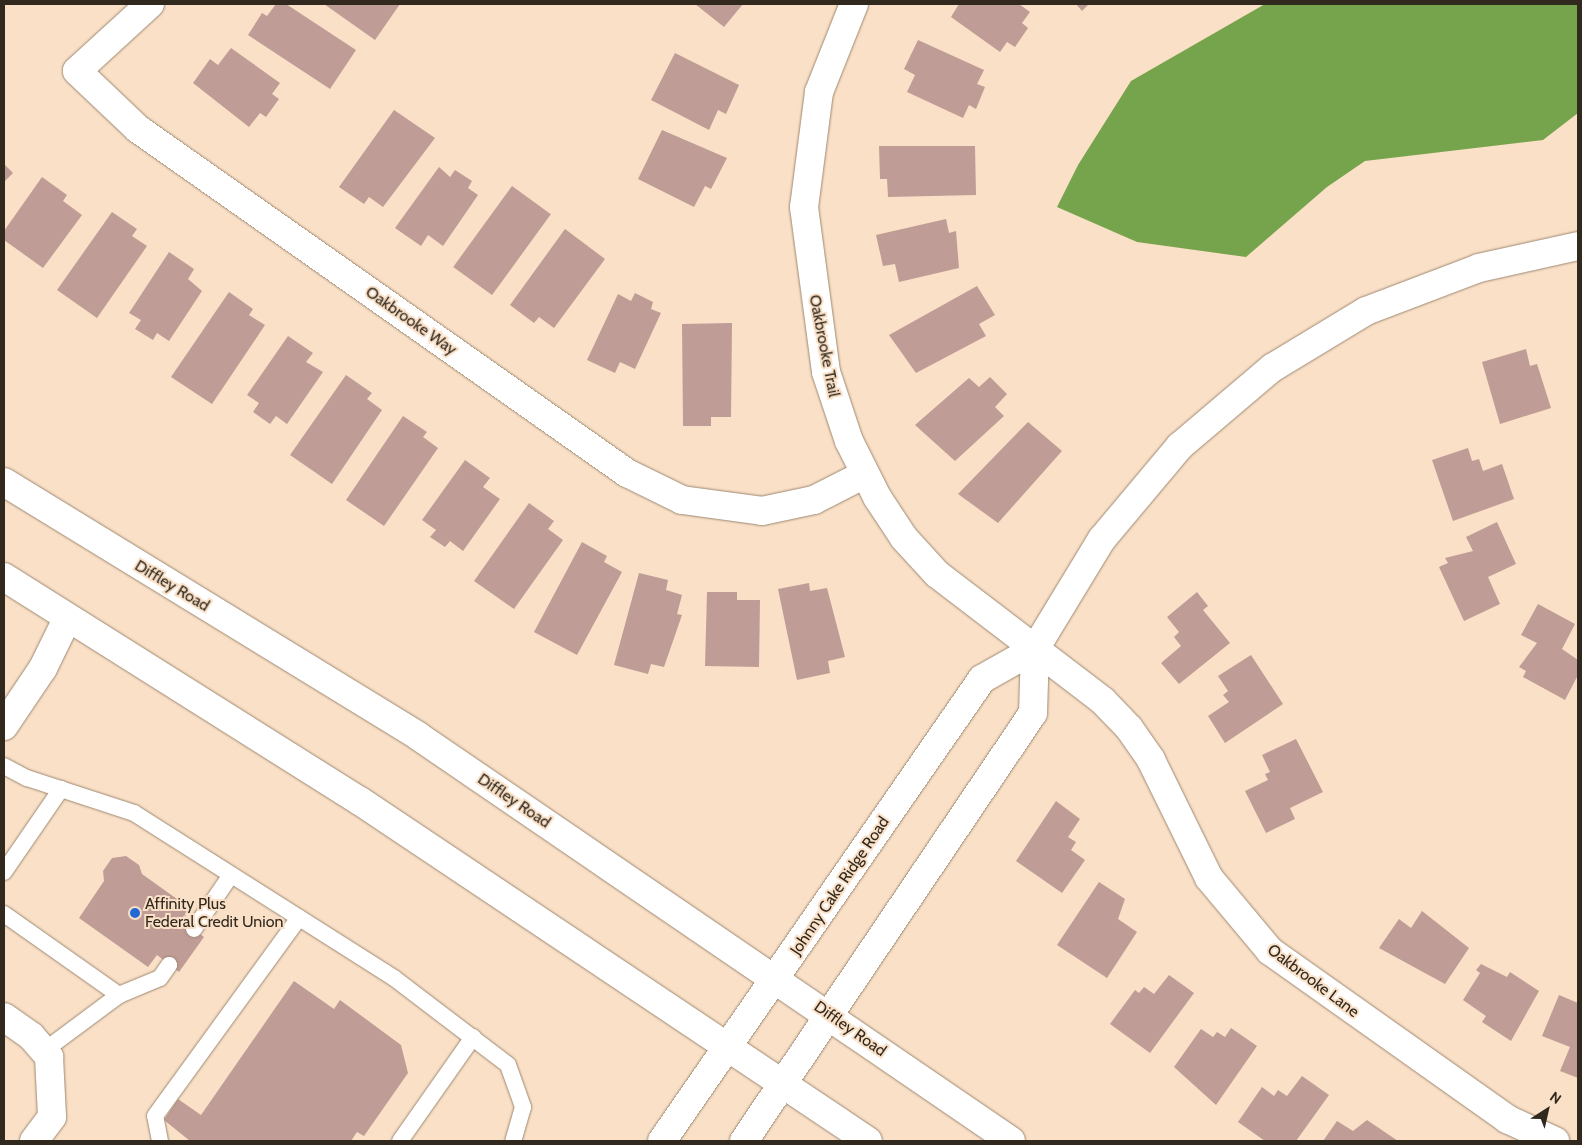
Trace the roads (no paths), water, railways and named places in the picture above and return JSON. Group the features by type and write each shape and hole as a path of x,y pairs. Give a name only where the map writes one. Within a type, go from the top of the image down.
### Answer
{"street":[{"name":"Oakbrooke Way","path":"150,4 77,71 138,129 627,473 682,500 762,511 814,500 865,474"},
{"name":"Oakbrooke Trail","path":"854,4 819,92 804,207 826,372 865,474 904,538 931,568 994,622 1035,650"},
{"name":"Johnny Cake Ridge Road","path":"662,1141 730,1046 982,679 1035,650 1123,510 1180,446 1250,384 1334,328 1400,296 1479,268 1578,246"},
{"name":"Diffley Road","path":"4,482 418,736 776,978 1012,1141"},
{"path":"4,577 67,619 360,801 730,1046 868,1141"},
{"path":"4,726 42,668 67,619"},
{"path":"744,1141 1033,713 1035,650"},
{"name":"Oakbrooke Lane","path":"1035,650 1103,701 1129,728 1151,760 1209,878 1270,951 1507,1119 1555,1141"},
{"path":"4,1017 49,1057 54,1087 52,1118 35,1141"}],"lane":[{"path":"4,766 61,789 134,813 299,918 457,1024 508,1064 523,1107 513,1141"},
{"path":"4,872 61,789"},
{"path":"194,929 231,875"},
{"path":"4,914 119,995"},
{"path":"160,1141 155,1116 299,918"},
{"path":"44,1051 119,995 160,978 169,965"},
{"path":"400,1141 473,1037"}],"place":[{"name":"Affinity Plus Federal Credit Union","path":"135,913"}]}
